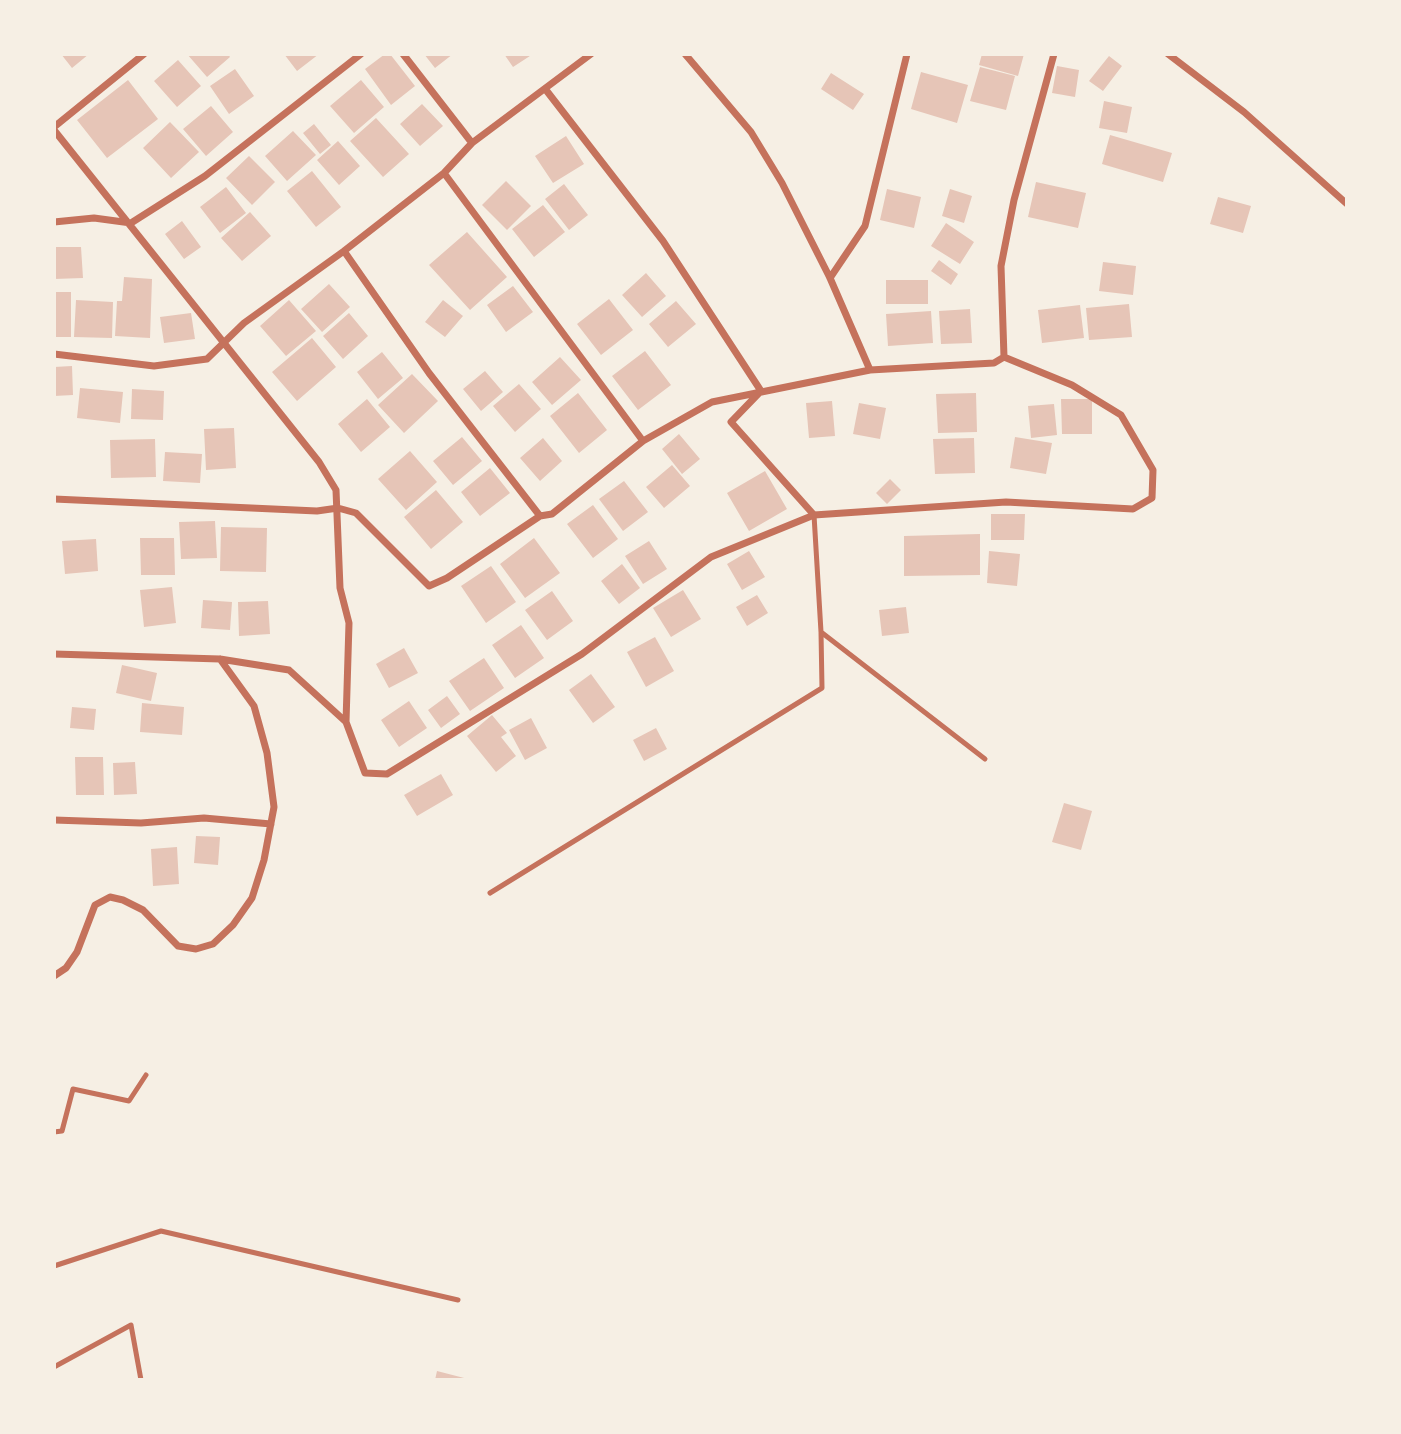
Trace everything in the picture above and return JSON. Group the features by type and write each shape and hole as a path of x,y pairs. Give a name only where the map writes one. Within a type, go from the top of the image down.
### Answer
{"street":[{"path":"144,54 54,128 319,461 336,490 340,588 349,624 346,722 365,772 387,774 582,654 711,557 814,515 1006,502 1133,509 1152,498 1153,470 1121,415 1072,385 1004,357"},
{"path":"54,222 94,218 131,223 205,176 361,54"},
{"path":"403,54 472,143"},
{"path":"54,354 154,366 207,359 244,323 444,173 472,143 547,90 591,54"},
{"path":"685,54 751,132 782,183 830,278 870,370"},
{"path":"830,278 865,226 907,54"},
{"path":"1004,357 1001,266 1014,200 1054,54"},
{"path":"1168,54 1244,112 1347,204"},
{"path":"547,90 663,242 761,391"},
{"path":"444,173 643,441"},
{"path":"344,250 429,373 540,516"},
{"path":"54,499 317,512 338,508 356,513 429,586 447,578 540,516 552,514 643,441 712,402 870,370 994,363 1004,357"},
{"path":"761,391 731,422 814,515"},
{"path":"54,654 220,659 289,670 346,722"},
{"path":"54,976 66,968 77,952 94,905 110,897 143,910 178,946 196,949 213,944 233,925 252,898 274,807 267,752 254,706 220,659"},
{"path":"54,820 141,823 204,818 271,824"}],"lane":[{"path":"490,893 822,688 814,515"},
{"path":"821,632 985,759"},
{"path":"54,1132 62,1131 73,1089 129,1101 146,1075"},
{"path":"54,1266 162,1231 458,1300"},
{"path":"54,1367 131,1325 141,1380"}],"building":[{"path":"61,54 89,54 72,68"},
{"path":"187,54 228,54 230,57 207,77"},
{"path":"284,54 319,54 297,71"},
{"path":"385,54 390,54 415,86 391,105 365,69"},
{"path":"424,54 453,54 435,68"},
{"path":"504,54 533,54 513,67"},
{"path":"982,54 1024,54 1018,76 979,65"},
{"path":"1109,56 1122,66 1103,91 1089,81"},
{"path":"178,60 201,86 177,107 154,81"},
{"path":"1057,66 1079,70 1075,97 1052,93"},
{"path":"980,67 1015,76 1006,110 970,101"},
{"path":"235,69 254,96 229,114 210,86"},
{"path":"921,72 968,85 957,123 911,109"},
{"path":"831,73 864,94 853,110 821,89"},
{"path":"128,80 158,119 107,158 77,120"},
{"path":"361,80 384,107 354,133 330,106"},
{"path":"1104,101 1132,107 1127,133 1099,128"},
{"path":"422,104 443,126 420,146 400,124"},
{"path":"211,106 233,132 206,156 183,129"},
{"path":"376,118 409,154 383,177 350,141"},
{"path":"170,122 199,152 171,178 143,148"},
{"path":"314,124 331,145 320,154 303,133"},
{"path":"293,131 316,155 287,181 265,156"},
{"path":"1110,135 1172,153 1163,182 1102,164"},
{"path":"566,136 584,164 553,183 535,156"},
{"path":"338,141 360,166 339,185 317,160"},
{"path":"249,156 275,182 252,205 226,178"},
{"path":"312,171 341,207 316,227 287,191"},
{"path":"506,181 531,206 507,230 482,205"},
{"path":"1036,182 1086,193 1078,228 1028,217"},
{"path":"564,184 588,215 569,230 545,199"},
{"path":"226,187 246,213 220,233 200,207"},
{"path":"887,189 921,197 914,228 880,220"},
{"path":"950,189 972,196 964,223 942,216"},
{"path":"1218,197 1251,206 1243,233 1210,224"},
{"path":"543,205 565,232 534,257 512,229"},
{"path":"250,212 271,236 242,261 221,238"},
{"path":"182,221 201,247 184,259 165,234"},
{"path":"946,223 974,242 960,264 931,246"},
{"path":"467,232 507,277 470,310 429,265"},
{"path":"54,247 81,247 83,278 54,279"},
{"path":"939,260 958,274 951,285 931,271"},
{"path":"1103,262 1136,266 1133,295 1099,291"},
{"path":"646,273 666,296 642,317 622,295"},
{"path":"124,277 152,279 150,338 115,336 117,301 122,301"},
{"path":"886,280 928,280 928,304 886,304"},
{"path":"329,284 350,307 322,332 301,309"},
{"path":"513,286 533,312 506,332 487,305"},
{"path":"54,292 71,292 71,337 54,337"},
{"path":"609,299 633,330 601,355 577,324"},
{"path":"76,300 113,302 112,338 74,337"},
{"path":"289,300 316,331 286,356 260,326"},
{"path":"443,300 463,316 445,337 425,322"},
{"path":"676,301 696,324 668,347 649,324"},
{"path":"1129,304 1132,337 1089,340 1086,308"},
{"path":"1080,305 1084,338 1042,343 1038,310"},
{"path":"970,309 972,343 941,344 939,311"},
{"path":"931,311 933,343 888,346 886,314"},
{"path":"191,313 195,339 164,343 160,317"},
{"path":"349,313 368,336 343,359 323,336"},
{"path":"312,338 336,367 297,401 272,372"},
{"path":"645,351 671,385 638,410 612,376"},
{"path":"382,352 403,378 378,399 357,372"},
{"path":"560,357 581,380 552,405 532,382"},
{"path":"72,366 73,395 54,396 54,367"},
{"path":"485,371 503,392 481,411 463,389"},
{"path":"412,374 438,401 404,433 378,405"},
{"path":"519,384 541,409 515,432 493,406"},
{"path":"80,388 123,392 120,423 77,418"},
{"path":"132,389 164,391 163,420 131,419"},
{"path":"578,393 607,430 579,453 550,416"},
{"path":"976,393 977,432 938,433 936,394"},
{"path":"367,399 390,427 361,452 338,424"},
{"path":"1061,399 1092,399 1092,434 1062,434"},
{"path":"832,401 835,436 809,438 806,403"},
{"path":"859,403 886,408 880,439 853,434"},
{"path":"1054,404 1057,435 1031,438 1028,406"},
{"path":"234,428 236,468 206,470 204,429"},
{"path":"679,434 700,459 682,474 662,449"},
{"path":"462,437 482,461 453,485 433,461"},
{"path":"1015,437 1052,443 1046,474 1010,468"},
{"path":"543,438 562,461 540,481 520,458"},
{"path":"974,438 975,473 935,474 933,439"},
{"path":"155,439 156,477 111,478 110,440"},
{"path":"410,451 437,482 406,510 378,479"},
{"path":"165,452 202,454 200,483 163,481"},
{"path":"672,465 690,486 664,508 646,487"},
{"path":"490,468 510,493 480,516 461,492"},
{"path":"765,471 787,509 749,531 727,493"},
{"path":"890,479 901,490 887,504 876,493"},
{"path":"624,481 648,512 623,531 599,499"},
{"path":"436,490 463,522 431,549 404,517"},
{"path":"593,505 618,539 593,558 567,524"},
{"path":"991,514 1025,514 1024,540 991,540"},
{"path":"215,521 217,558 181,559 179,522"},
{"path":"221,527 267,528 266,572 220,571"},
{"path":"980,534 980,575 904,576 904,536"},
{"path":"140,538 174,538 175,575 141,575"},
{"path":"534,538 560,573 525,598 500,564"},
{"path":"96,539 98,571 65,574 62,541"},
{"path":"649,541 667,569 643,584 625,556"},
{"path":"749,551 765,577 742,590 727,564"},
{"path":"989,551 1020,554 1017,586 987,583"},
{"path":"622,564 640,588 619,604 601,581"},
{"path":"491,566 516,602 486,623 461,586"},
{"path":"172,587 176,623 144,627 140,590"},
{"path":"683,590 701,619 671,637 653,608"},
{"path":"552,591 573,621 547,640 525,610"},
{"path":"757,595 768,613 747,626 736,607"},
{"path":"203,600 232,602 230,630 201,628"},
{"path":"268,601 270,634 239,636 238,602"},
{"path":"906,607 909,633 882,636 879,610"},
{"path":"521,625 544,658 515,678 492,645"},
{"path":"655,637 674,671 646,687 627,652"},
{"path":"404,648 418,673 389,688 376,664"},
{"path":"484,658 504,688 470,711 449,681"},
{"path":"122,665 157,673 151,701 116,693"},
{"path":"591,674 615,707 593,723 569,690"},
{"path":"447,696 460,714 441,728 428,710"},
{"path":"409,701 427,728 399,747 381,720"},
{"path":"142,703 184,707 182,735 140,732"},
{"path":"72,707 96,709 94,730 70,728"},
{"path":"492,715 507,733 501,737 516,756 496,772 467,736"},
{"path":"531,718 547,748 525,760 509,730"},
{"path":"656,728 667,749 644,761 633,740"},
{"path":"75,757 103,757 104,795 76,795"},
{"path":"135,762 137,794 114,795 113,763"},
{"path":"441,774 453,795 417,816 404,795"},
{"path":"1064,803 1092,811 1081,850 1052,842"},
{"path":"196,836 220,837 218,865 194,863"},
{"path":"177,847 179,884 153,886 151,849"},
{"path":"437,1371 468,1379 468,1380 435,1380"}]}
